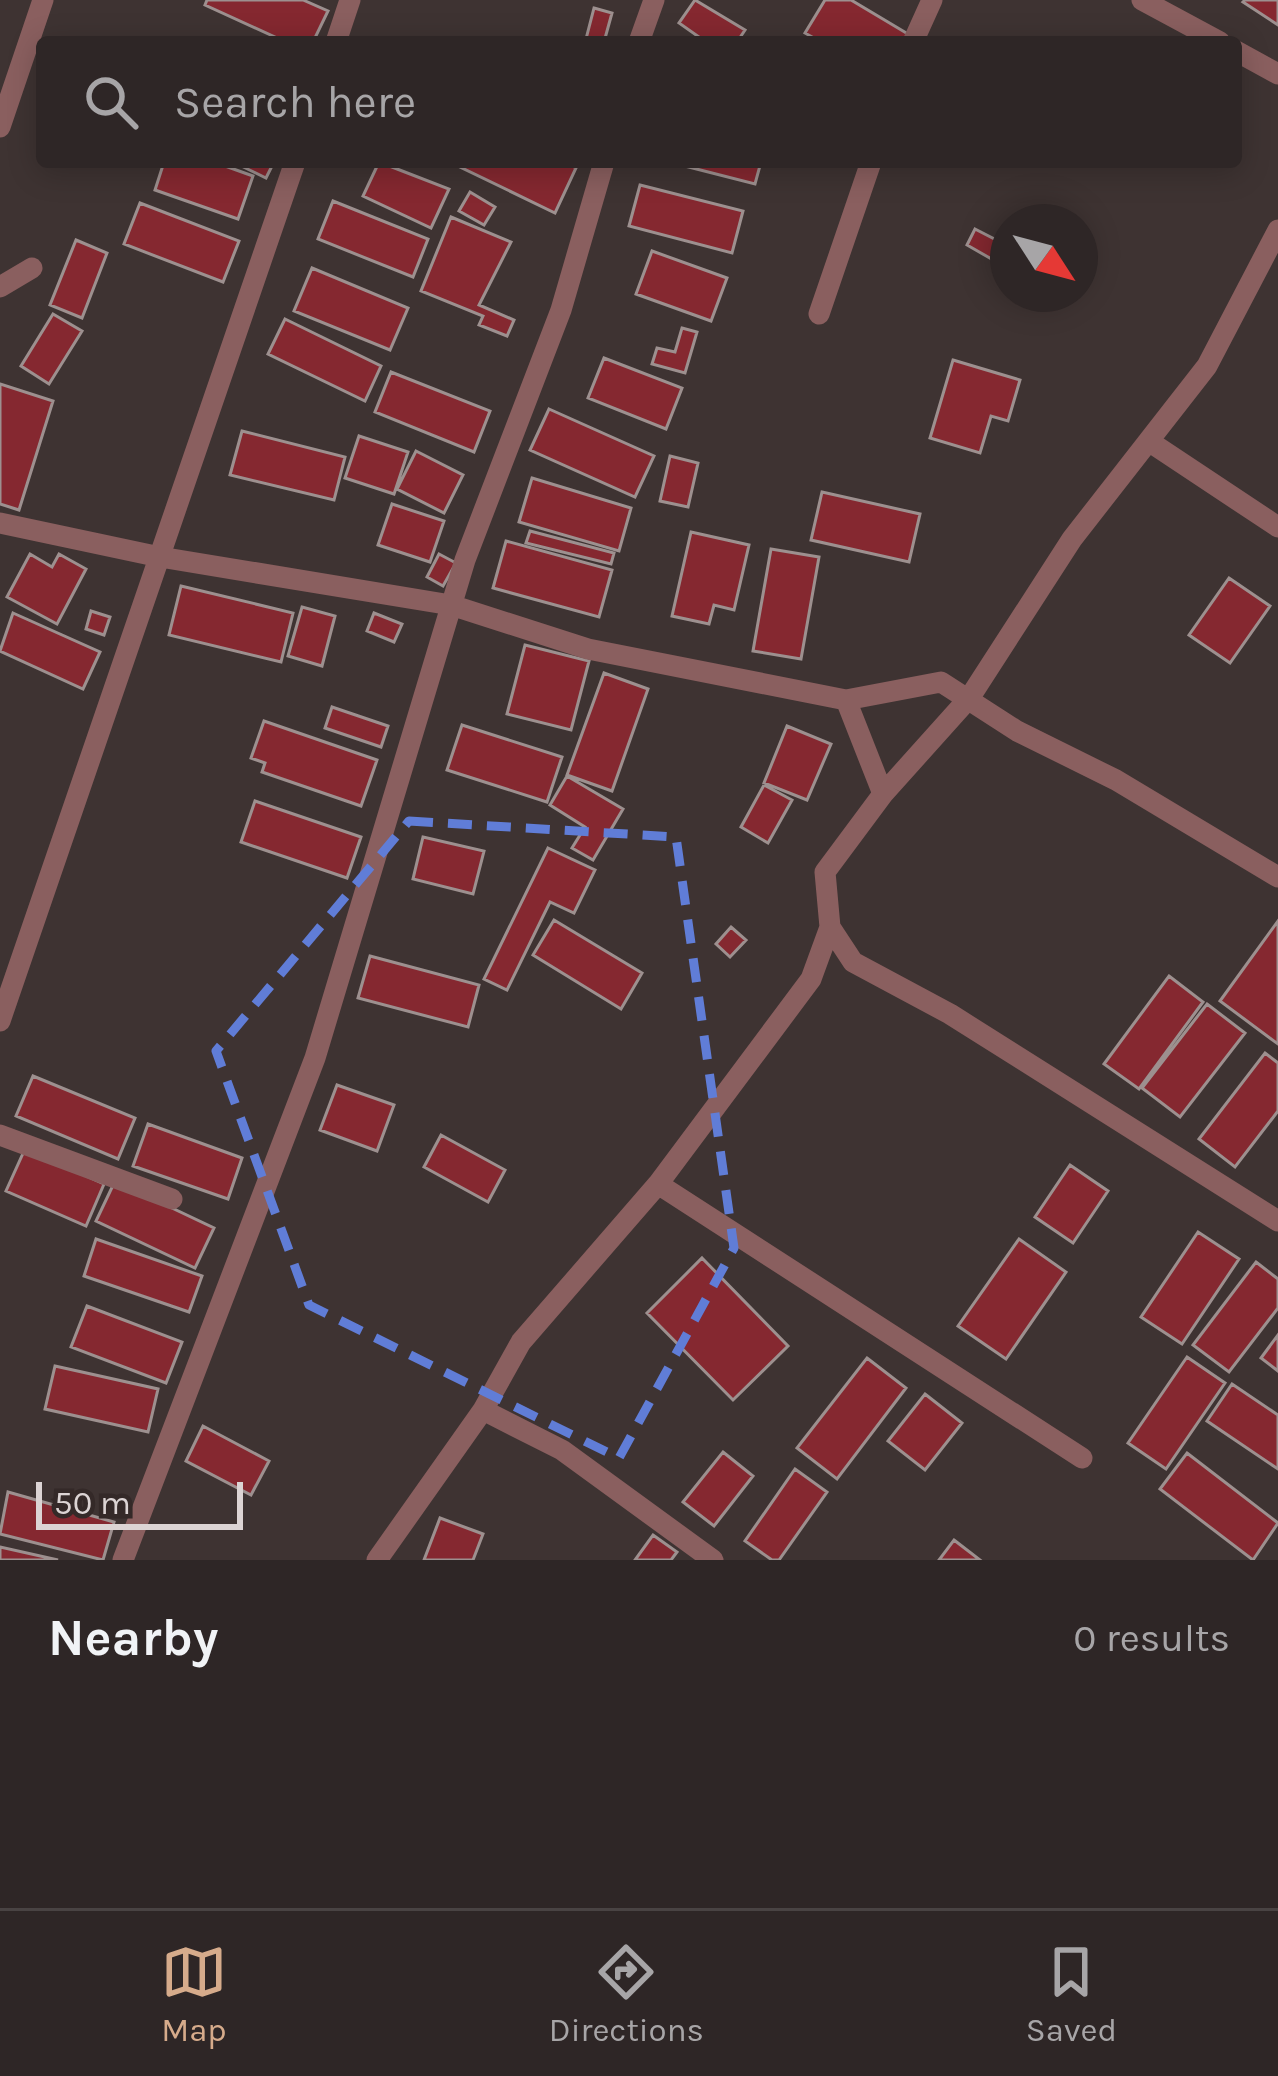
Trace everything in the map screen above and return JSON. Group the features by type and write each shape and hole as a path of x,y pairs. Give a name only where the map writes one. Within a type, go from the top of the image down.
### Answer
{"street":[{"path":"0,127 43,0"},
{"path":"338,36 350,0"},
{"path":"641,36 654,0"},
{"path":"917,36 932,0"},
{"path":"1142,0 1209,36"},
{"path":"1242,54 1278,74"},
{"path":"0,1021 293,168"},
{"path":"123,1560 315,1058 451,605 561,310 602,168"},
{"path":"819,314 869,168"},
{"path":"376,1560 482,1410 521,1342 658,1184 811,980 830,927 825,872 883,794 970,698 1072,539 1150,442 1231,329 1278,230"},
{"path":"0,287 32,268"},
{"path":"1150,442 1278,526"},
{"path":"0,524 160,557 451,605 605,653 846,700 941,682 1017,731 1116,780 1278,877"},
{"path":"846,700 883,794"},
{"path":"830,927 853,962 937,1006 1278,1221"},
{"path":"0,1136 172,1199"},
{"path":"658,1184 1082,1458"},
{"path":"482,1410 562,1450 713,1560"}],"highlighted area":[{"path":"409,821 676,837 734,1248 619,1458 309,1305 216,1051"}],"building":[{"path":"207,0 303,0 328,11 316,36 273,36 205,5"},
{"path":"695,0 745,30 741,36 697,36 679,23"},
{"path":"825,0 851,0 911,36 810,36 805,33"},
{"path":"1278,0 1278,25 1243,2"},
{"path":"594,8 612,13 606,36 587,36"},
{"path":"162,168 231,168 253,176 238,219 155,190"},
{"path":"245,168 271,168 266,178"},
{"path":"376,168 395,168 449,189 431,228 363,196"},
{"path":"462,168 576,168 555,213"},
{"path":"692,168 759,168 755,184"},
{"path":"640,185 743,211 732,253 629,226"},
{"path":"470,192 495,207 484,225 459,211"},
{"path":"333,201 428,239 413,277 318,239"},
{"path":"140,203 239,241 223,282 124,244"},
{"path":"451,217 511,242 479,305 514,320 507,336 479,325 483,316 421,291"},
{"path":"975,229 990,237 990,258 967,245"},
{"path":"76,240 107,253 82,318 50,305"},
{"path":"652,251 727,278 711,321 636,294"},
{"path":"312,268 408,308 390,350 294,311"},
{"path":"53,314 82,331 49,384 21,366"},
{"path":"285,319 381,366 365,401 268,354"},
{"path":"682,328 697,332 685,373 652,364 657,348 675,352"},
{"path":"604,358 682,388 666,429 588,398"},
{"path":"953,360 1020,380 1008,421 991,416 980,453 930,438"},
{"path":"391,372 490,411 474,452 375,412"},
{"path":"0,384 53,401 19,510 0,504"},
{"path":"549,409 654,456 635,497 530,450"},
{"path":"242,431 345,457 334,500 230,475"},
{"path":"359,436 408,452 394,494 345,478"},
{"path":"416,451 463,475 444,513 397,489"},
{"path":"670,456 698,463 688,507 660,501"},
{"path":"532,478 631,508 619,551 519,522"},
{"path":"822,492 920,514 909,562 811,540"},
{"path":"392,504 444,521 430,562 378,545"},
{"path":"530,531 614,553 611,564 526,543"},
{"path":"691,532 749,545 734,610 714,605 709,624 672,616"},
{"path":"506,541 612,570 599,617 493,588"},
{"path":"771,549 819,557 801,659 753,651"},
{"path":"30,554 52,567 59,554 86,569 57,624 7,597"},
{"path":"439,554 456,563 443,586 427,577"},
{"path":"1229,578 1270,606 1230,663 1189,635"},
{"path":"181,586 293,613 281,662 169,635"},
{"path":"302,607 335,616 322,666 288,656"},
{"path":"91,611 110,617 104,635 86,629"},
{"path":"13,613 100,652 83,689 0,651"},
{"path":"374,613 402,624 394,642 367,631"},
{"path":"525,645 589,661 571,730 507,714"},
{"path":"604,673 648,689 612,791 567,775"},
{"path":"332,707 388,726 381,747 325,728"},
{"path":"264,721 377,760 361,806 262,772 265,763 251,758"},
{"path":"462,725 562,757 547,802 447,770"},
{"path":"787,726 831,744 807,800 764,783"},
{"path":"567,776 623,809 593,860 572,848 585,827 550,805"},
{"path":"764,785 792,800 768,843 741,827"},
{"path":"255,801 361,837 347,878 241,842"},
{"path":"423,837 484,851 473,894 413,879"},
{"path":"548,848 595,870 574,913 550,902 507,990 484,979"},
{"path":"554,920 642,973 621,1009 533,955"},
{"path":"1278,921 1278,1044 1220,1001"},
{"path":"731,927 746,940 730,957 716,944"},
{"path":"370,956 479,985 468,1027 358,998"},
{"path":"1169,976 1203,1002 1139,1089 1104,1064"},
{"path":"1207,1004 1245,1033 1180,1117 1142,1088"},
{"path":"1265,1053 1278,1063 1278,1111 1235,1167 1199,1139"},
{"path":"33,1076 135,1118 118,1159 16,1116"},
{"path":"337,1085 394,1105 377,1151 320,1130"},
{"path":"148,1124 242,1158 228,1199 133,1166"},
{"path":"441,1135 505,1170 488,1202 424,1167"},
{"path":"25,1149 104,1184 86,1226 6,1191"},
{"path":"1070,1165 1108,1191 1073,1243 1035,1217"},
{"path":"115,1181 214,1228 195,1268 96,1221"},
{"path":"1198,1232 1239,1259 1182,1344 1141,1317"},
{"path":"96,1239 202,1276 189,1312 84,1276"},
{"path":"1019,1239 1066,1272 1006,1359 958,1326"},
{"path":"702,1258 788,1346 733,1400 647,1313"},
{"path":"1256,1262 1278,1279 1278,1308 1229,1372 1193,1345"},
{"path":"87,1306 182,1342 166,1383 71,1347"},
{"path":"1278,1335 1278,1371 1261,1358"},
{"path":"1187,1357 1225,1383 1166,1469 1128,1443"},
{"path":"867,1358 906,1388 837,1479 797,1448"},
{"path":"55,1366 158,1389 148,1432 45,1409"},
{"path":"1232,1384 1278,1415 1278,1469 1207,1421"},
{"path":"925,1394 962,1423 925,1470 888,1441"},
{"path":"203,1426 269,1461 251,1495 186,1461"},
{"path":"723,1452 753,1476 714,1526 683,1502"},
{"path":"1187,1453 1278,1523 1253,1560 1160,1489"},
{"path":"795,1469 827,1492 779,1560 772,1560 745,1541"},
{"path":"8,1492 114,1522 103,1560 0,1534"},
{"path":"440,1518 483,1534 473,1560 424,1560"},
{"path":"653,1535 677,1552 671,1560 635,1560"},
{"path":"954,1540 980,1560 939,1560"},
{"path":"0,1547 58,1560 0,1560"}]}
